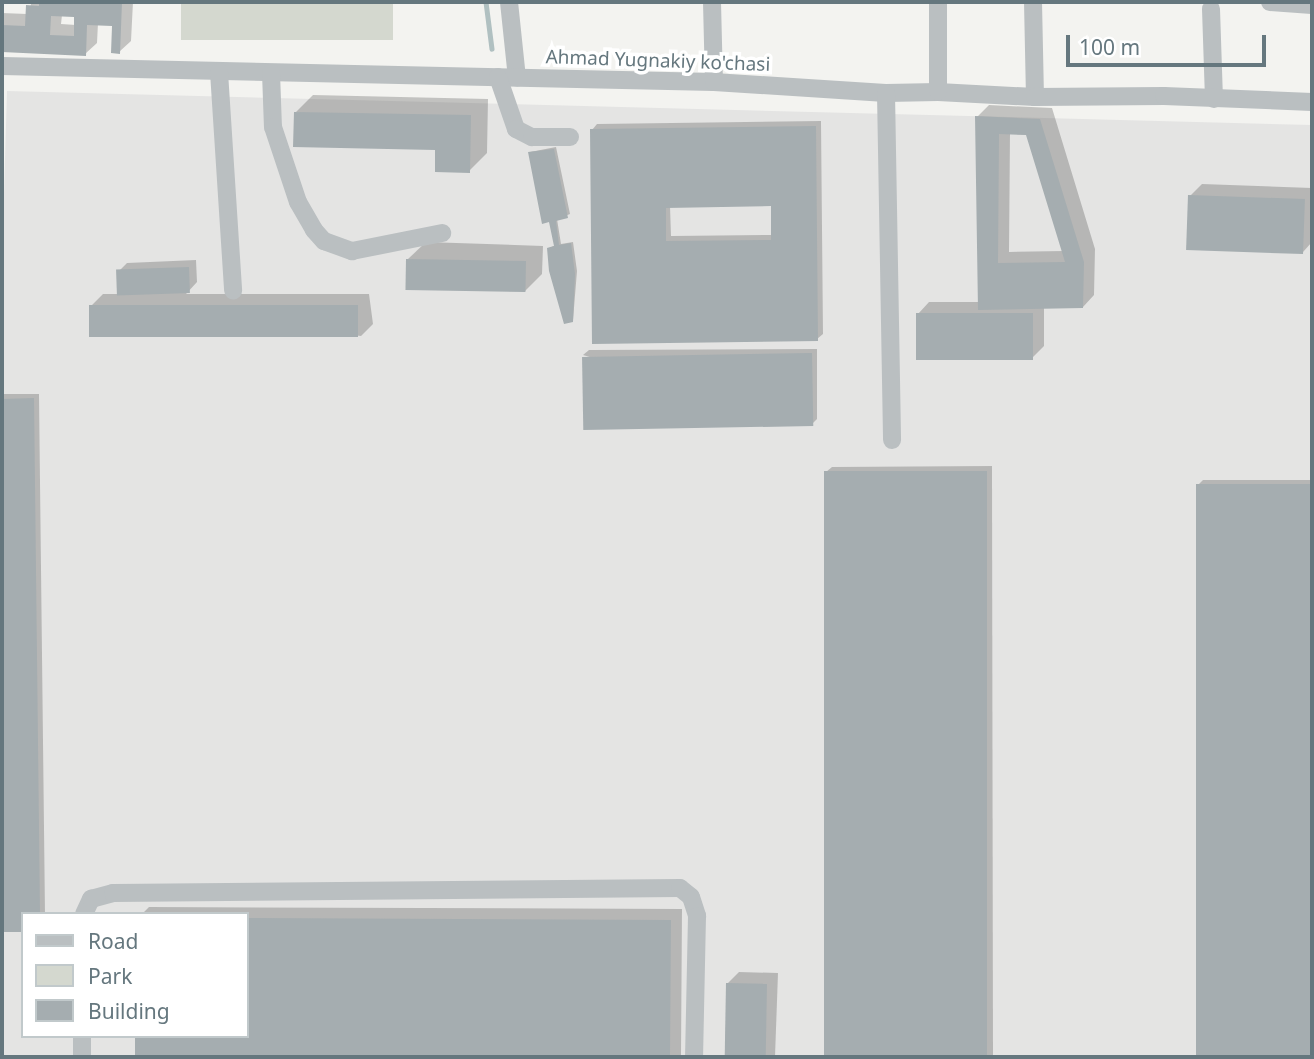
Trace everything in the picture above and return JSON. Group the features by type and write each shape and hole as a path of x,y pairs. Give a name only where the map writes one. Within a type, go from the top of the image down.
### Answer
{"street":[{"path":"509,2 517,78"},
{"path":"712,2 714,82"},
{"path":"938,2 938,92"},
{"path":"1033,2 1035,97"},
{"path":"1270,2 1312,5"},
{"path":"1211,9 1214,99"},
{"name":"Ahmad Yugnakiy ko'chasi","path":"2,66 714,82 886,93 1312,102"},
{"path":"219,72 233,291"},
{"path":"271,73 273,127 279,148 298,202 314,230 324,241 352,251 442,233"},
{"path":"498,77 516,129 532,137 570,137"},
{"path":"886,93 892,440"},
{"path":"86,912 92,899 113,893 680,888 691,897 697,916 694,1057"},
{"path":"82,1038 82,1057"}],"shaded area":[{"path":"7,91 1312,125 1312,1057 2,1057 2,262"}],"green space":[{"path":"181,2 393,2 393,40 181,40"}],"building":[{"path":"39,2 122,2 120,54 111,53 112,26 87,25 86,56 2,52 2,25 25,26 26,5 39,6","holes":["51,16 74,17 74,36 50,35"]},
{"path":"294,112 471,115 470,173 435,172 435,150 293,147"},
{"path":"975,116 1040,119 1084,262 1083,308 978,310","holes":["999,134 1026,135 1065,262 998,263"]},
{"path":"816,126 818,341 592,344 590,129","holes":["771,206 771,240 666,241 666,208"]},
{"path":"554,149 568,218 556,221 559,245 571,243 575,274 573,322 564,324 549,271 547,248 554,246 549,222 542,224 528,152"},
{"path":"1188,195 1305,199 1303,254 1186,250"},
{"path":"406,259 526,261 525,292 405,290"},
{"path":"189,267 190,293 117,296 116,270"},
{"path":"89,305 358,305 358,337 89,337"},
{"path":"916,313 1033,313 1033,360 916,360"},
{"path":"812,353 813,426 583,430 582,357"},
{"path":"34,398 40,912 21,912 21,932 2,932 2,399"},
{"path":"824,471 987,471 987,1057 824,1057"},
{"path":"1196,484 1312,484 1312,1057 1196,1057"},
{"path":"248,918 671,920 670,1057 135,1057 135,1038 248,1038"},
{"path":"726,983 767,984 766,1057 725,1057"}],"waterway":[{"path":"486,2 492,49"}]}
